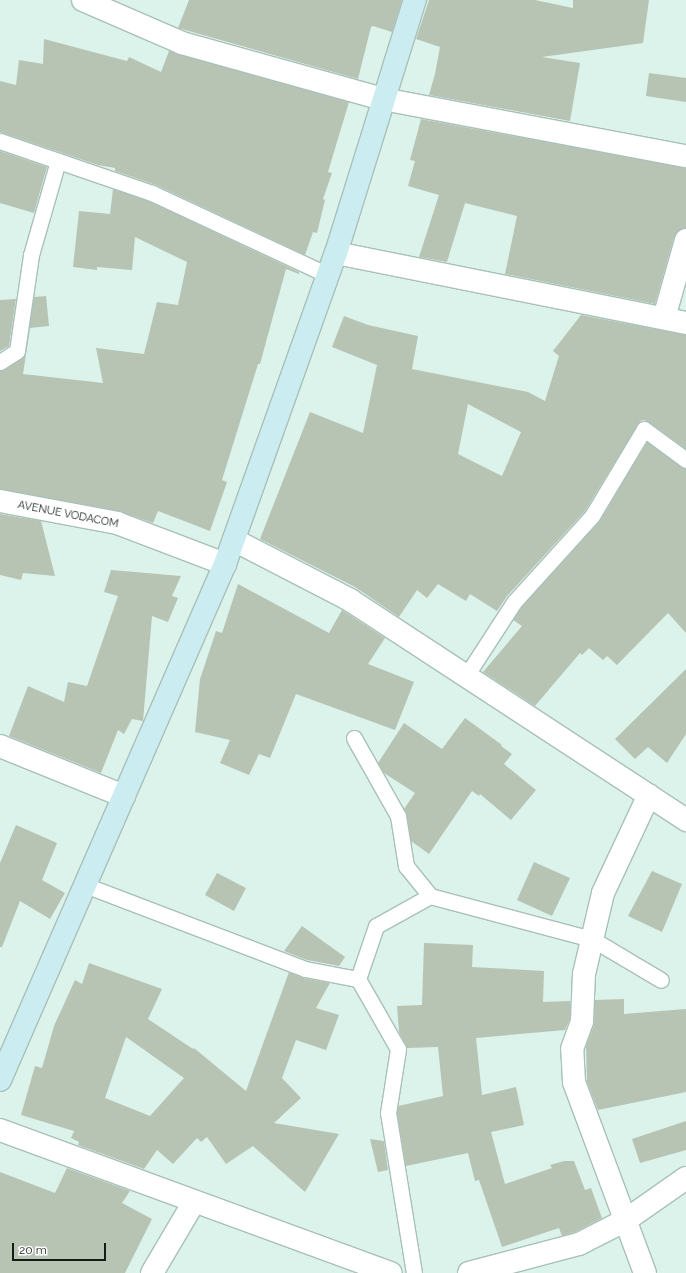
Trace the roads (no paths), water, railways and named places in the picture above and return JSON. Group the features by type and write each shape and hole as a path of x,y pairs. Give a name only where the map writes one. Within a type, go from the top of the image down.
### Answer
{"street":[{"path":"83,0 182,43 383,99 686,156"},
{"path":"0,1080 225,564 336,252 415,0"},
{"path":"664,318 686,240"},
{"path":"336,252 686,323"},
{"name":"AVENUE VODACOM","path":"0,502 117,523 225,564"},
{"path":"234,540 350,600 686,820"},
{"path":"0,746 124,796"},
{"path":"645,1273 574,1082 572,1049 582,1021 584,974 603,893 649,795"},
{"path":"0,1130 391,1273"},
{"path":"469,1273 579,1244 626,1220 686,1178"},
{"path":"152,1273 194,1202"}],"lane":[{"path":"0,141 152,193 328,275"},
{"path":"0,362 17,350 31,255 58,161"},
{"path":"466,676 514,602 592,516 644,429 686,460"},
{"path":"354,738 398,816 406,866 430,896 592,939 661,980"},
{"path":"85,885 305,969 358,979"},
{"path":"414,1273 388,1113 398,1050 358,979 376,926 430,896"}]}
